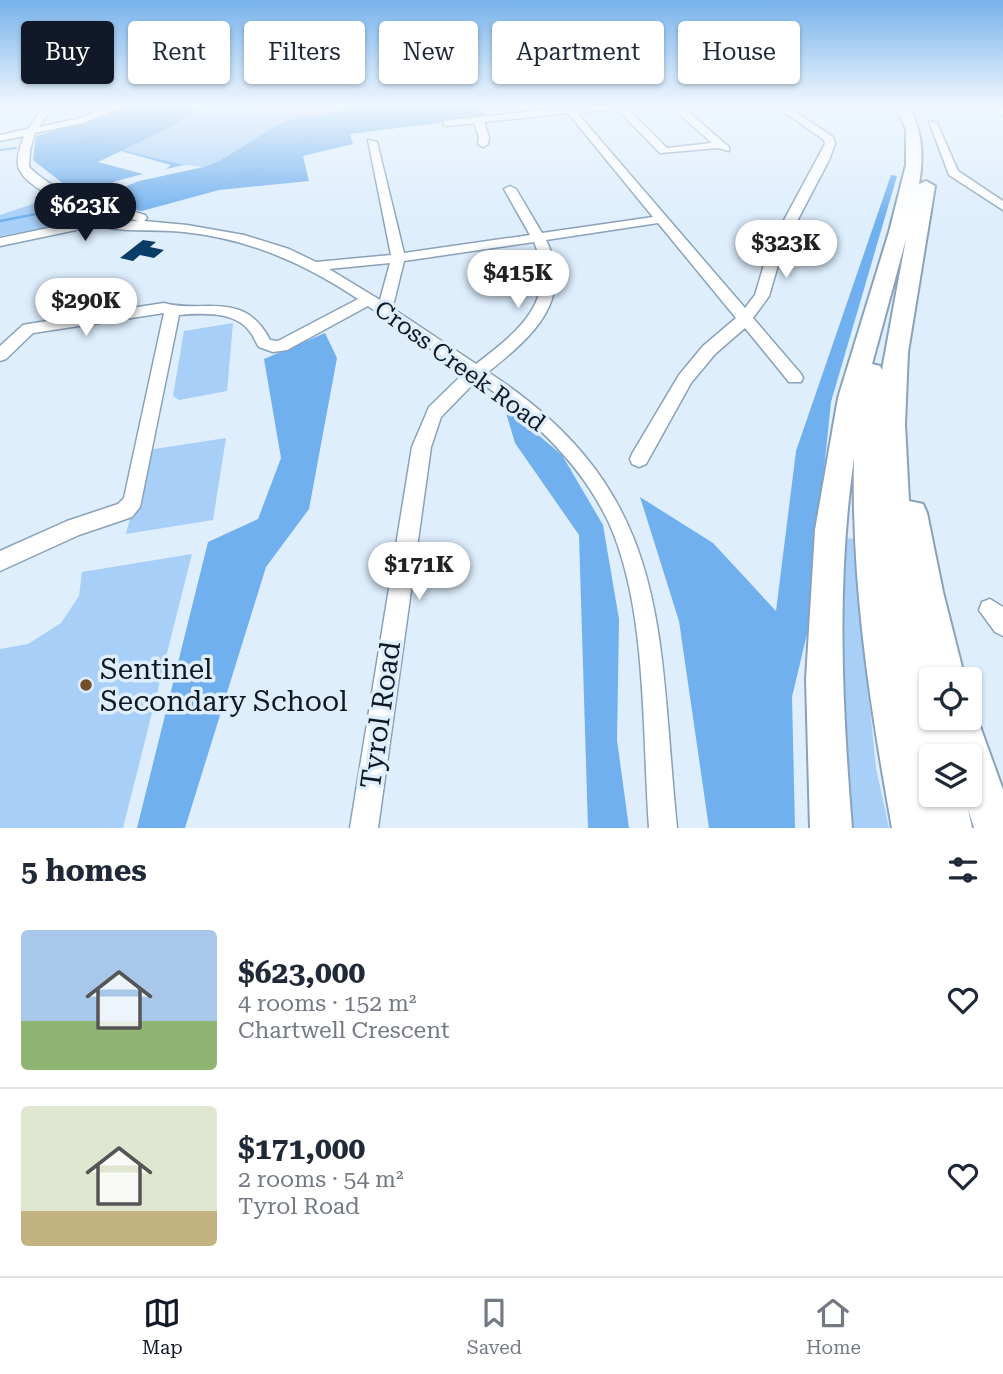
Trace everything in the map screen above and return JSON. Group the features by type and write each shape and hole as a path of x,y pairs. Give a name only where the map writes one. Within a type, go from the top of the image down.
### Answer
{"highway":[{"path":"830,823 826,670 833,515 844,432 914,165 915,144"},
{"path":"928,144 930,158 904,300 894,377 893,485 909,620 932,744"},
{"path":"904,300 904,415 909,489 926,592 944,667"},
{"path":"874,319 877,333 871,371 867,438 869,525 882,645 913,828"},
{"path":"962,730 995,828"},
{"path":"946,807 951,828"}],"street":[{"path":"27,144 24,168 45,188 90,217"},
{"path":"372,144 398,258 387,302"},
{"path":"598,144 795,378"},
{"path":"657,144 664,150 722,147 718,144"},
{"path":"639,459 685,379 709,350 736,329 762,296 776,248 830,144"},
{"path":"941,144 953,173 1003,206"},
{"name":"Tyrol Road","path":"364,828 414,484 425,436 436,412 477,373 505,352 545,299 550,274 537,236 510,189"},
{"path":"0,242 117,212 122,219 113,225"},
{"name":"Cross Creek Road","path":"117,212 172,226 258,242 318,266 477,373 545,423 608,501 620,527 643,610 650,660 663,828"},
{"name":"Cross Creek Road","path":"90,217 113,225 172,226"},
{"path":"318,266 398,258 661,219"},
{"path":"0,355 28,329 164,308 172,311 200,308 232,315 254,326 263,342 272,347 281,345 368,300"},
{"path":"0,561 74,528 125,511 133,501 172,311"}],"shaded area":[{"path":"35,144 136,144 123,150 184,165 166,169 171,165 121,151 98,162 143,174 116,181 87,195 65,185 33,160"},
{"path":"136,144 247,144 204,167 184,165 122,150"},
{"path":"247,144 353,144 303,156 309,181 219,190 142,211 98,203 102,196 139,181 204,167"},
{"path":"891,175 897,176 831,402 807,634 792,697 795,828 709,828 679,621 640,497 713,543 776,611 796,451"},
{"path":"50,198 89,215 79,222 0,236 0,215"},
{"path":"233,323 227,391 179,400 173,396 184,331"},
{"path":"325,333 337,358 309,509 266,567 185,828 137,828 208,542 258,519 281,458 264,359"},
{"path":"504,406 562,455 603,525 619,619 617,740 629,828 588,828 579,535 515,443"},
{"path":"226,438 213,520 126,534 148,450"},
{"path":"840,537 853,539 876,768 889,828 850,828 839,712"},
{"path":"192,554 123,828 0,828 0,649 28,644 61,623 79,596 82,572"}],"building":[{"path":"143,240 156,242 150,247 164,250 154,258 140,255 133,261 120,258"}],"waterway":[{"path":"38,146 60,144"},
{"path":"196,194 218,188 267,166 299,144"},
{"path":"0,150 16,148"},
{"path":"143,207 203,192"},
{"path":"0,221 41,213 80,215"}],"place":[{"name":"Sentinel Secondary School","path":"86,685"}]}
